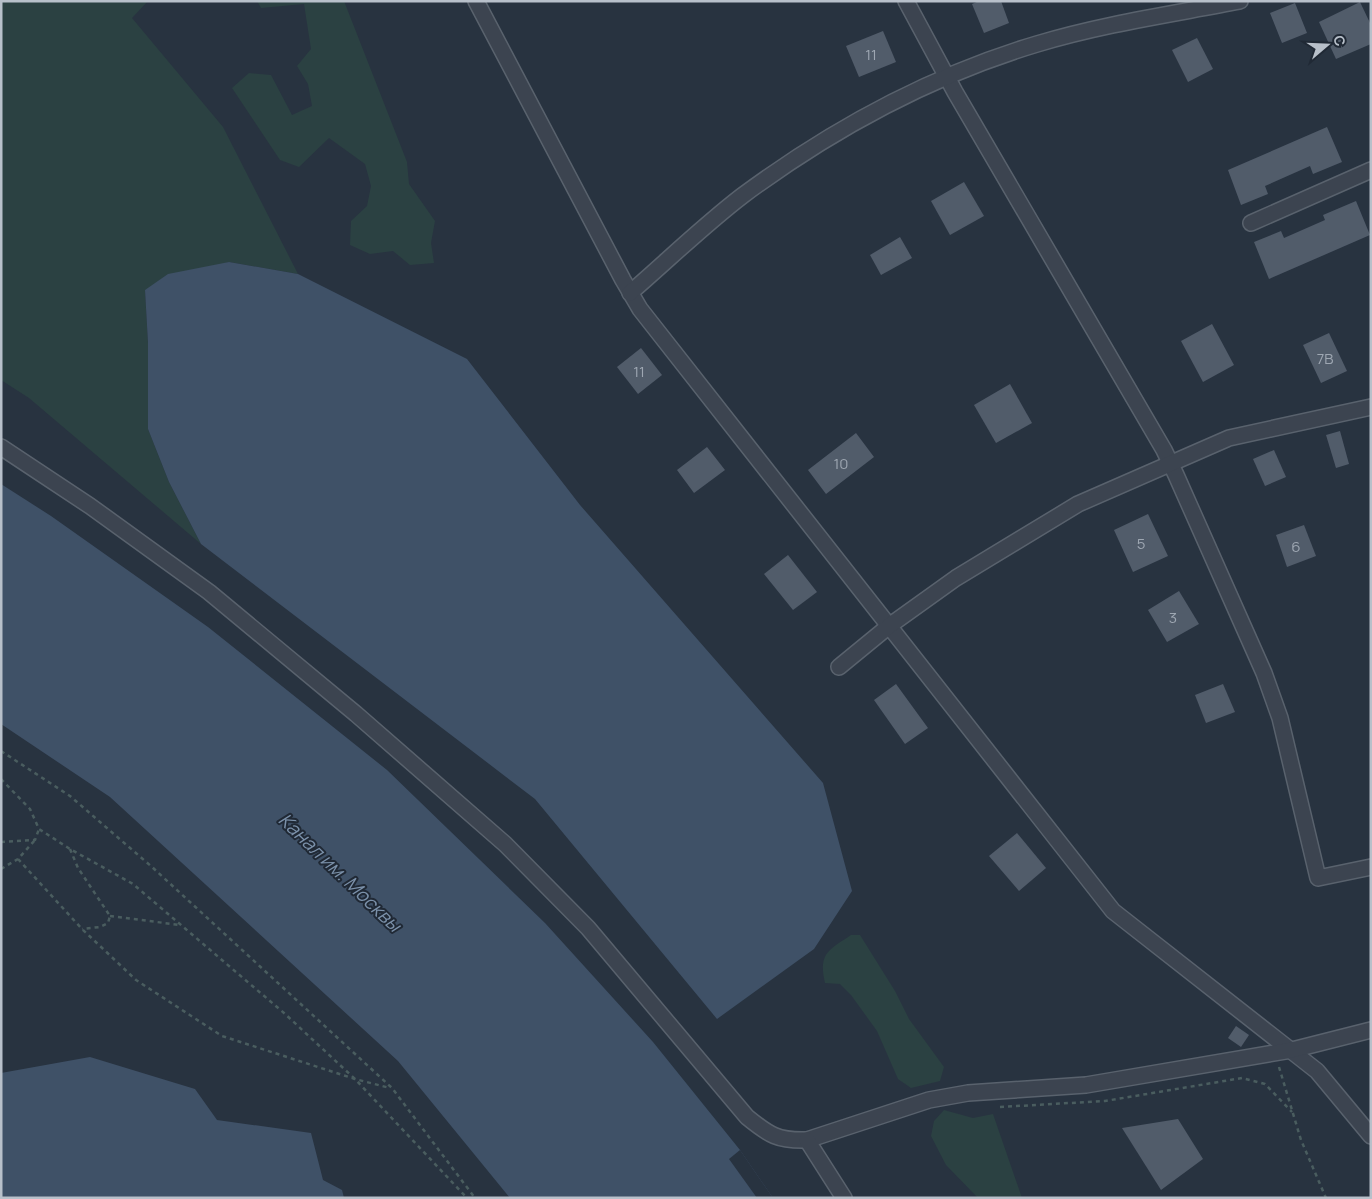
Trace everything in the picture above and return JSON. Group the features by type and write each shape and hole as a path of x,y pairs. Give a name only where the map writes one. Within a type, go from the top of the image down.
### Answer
{"street":[{"path":"476,1 640,309 1113,911 1317,1071 1371,1136"},
{"path":"906,1 947,78 1170,463 1271,691 1280,718 1318,878 1371,866"},
{"path":"630,293 740,198 863,117 904,96 1037,44 1122,24 1240,1"},
{"path":"1250,222 1371,170"},
{"path":"839,667 889,626 956,578 1078,504 1230,438 1371,407"},
{"path":"1,446 90,506 209,592 356,714 505,844 588,928 747,1117 768,1134 786,1141 807,1140 929,1100 968,1093 1086,1085 1292,1050 1371,1030"},
{"path":"807,1140 844,1198"}],"path":[{"path":"1,751 70,796 152,867 392,1088 476,1198"},
{"path":"1,779 30,809 40,828 70,849 133,884 284,1013 355,1079 467,1198"},
{"path":"1,869 18,859 35,840 40,828"},
{"path":"1,842 35,840"},
{"path":"70,849 78,868 110,916 182,926"},
{"path":"18,859 82,929 136,980 222,1036 355,1079 392,1088"},
{"path":"82,929 100,927 108,923 110,916"},
{"path":"1276,1053 1292,1112 1326,1198"},
{"path":"994,1106 1105,1101 1242,1078 1265,1084 1292,1112"}],"green space":[{"path":"1,1 148,1 132,18 223,127 298,274 229,262 145,290 148,343 148,429 169,482 201,544 29,398 1,380"},
{"path":"257,1 344,1 407,162 409,184 435,221 431,243 434,263 410,265 393,251 370,254 350,245 351,221 367,206 371,186 365,164 329,138 299,167 280,160 232,88 249,73 271,75 292,115 312,106 308,84 297,66 311,49 304,4 261,8"},
{"path":"851,935 860,935 895,991 909,1019 944,1067 940,1081 911,1088 898,1079 877,1031 851,995 840,984 825,983 823,965 827,953"},
{"path":"944,1110 973,1118 993,1114 1022,1198 978,1198 946,1165 931,1136 934,1121"}],"water":[{"path":"229,262 298,274 467,359 580,505 823,783 852,891 814,949 717,1019 535,799 201,544 169,482 148,429 148,343 145,290 168,274"},
{"name":"Канал им. Москвы","path":"1,484 51,516 208,627 387,770 545,923 653,1042 740,1150 773,1198 510,1198 398,1061 110,797 1,724"},
{"path":"90,1057 195,1089 217,1120 311,1133 323,1180 342,1190 344,1198 1,1198 1,1073"}],"pier":[{"path":"740,1150 773,1198 757,1198 729,1159"}],"building":[{"path":"979,1 1001,1 1009,23 984,33 972,4"},
{"path":"1360,2 1371,25 1371,44 1336,59 1319,22"},
{"path":"1295,3 1307,33 1282,43 1270,13"},
{"path":"883,31 896,62 859,77 846,46"},
{"path":"1197,38 1213,69 1188,82 1172,50"},
{"path":"1327,127 1342,162 1313,174 1310,166 1265,186 1268,194 1241,205 1228,170"},
{"path":"964,182 984,216 950,235 931,201"},
{"path":"1356,201 1370,235 1269,279 1254,242 1281,231 1284,238 1325,220 1323,215"},
{"path":"900,237 912,258 881,275 870,255"},
{"path":"1212,324 1234,365 1203,382 1181,341"},
{"path":"1329,333 1347,371 1321,383 1303,345"},
{"path":"641,348 662,375 638,394 617,367"},
{"path":"1010,384 1032,423 996,443 974,405"},
{"path":"1340,431 1349,464 1336,468 1326,435"},
{"path":"856,433 874,457 826,494 808,470"},
{"path":"707,447 725,470 694,493 677,470"},
{"path":"1274,450 1286,477 1265,486 1253,459"},
{"path":"1148,514 1168,556 1133,572 1114,530"},
{"path":"1304,525 1316,556 1287,567 1276,535"},
{"path":"788,555 817,592 793,610 764,574"},
{"path":"1179,591 1199,624 1167,642 1148,610"},
{"path":"896,684 928,728 905,744 874,700"},
{"path":"1223,684 1235,712 1206,723 1195,695"},
{"path":"1017,833 1046,868 1019,891 989,856"},
{"path":"1236,1026 1249,1035 1241,1047 1228,1038"},
{"path":"1178,1119 1203,1159 1161,1190 1122,1128"}]}
